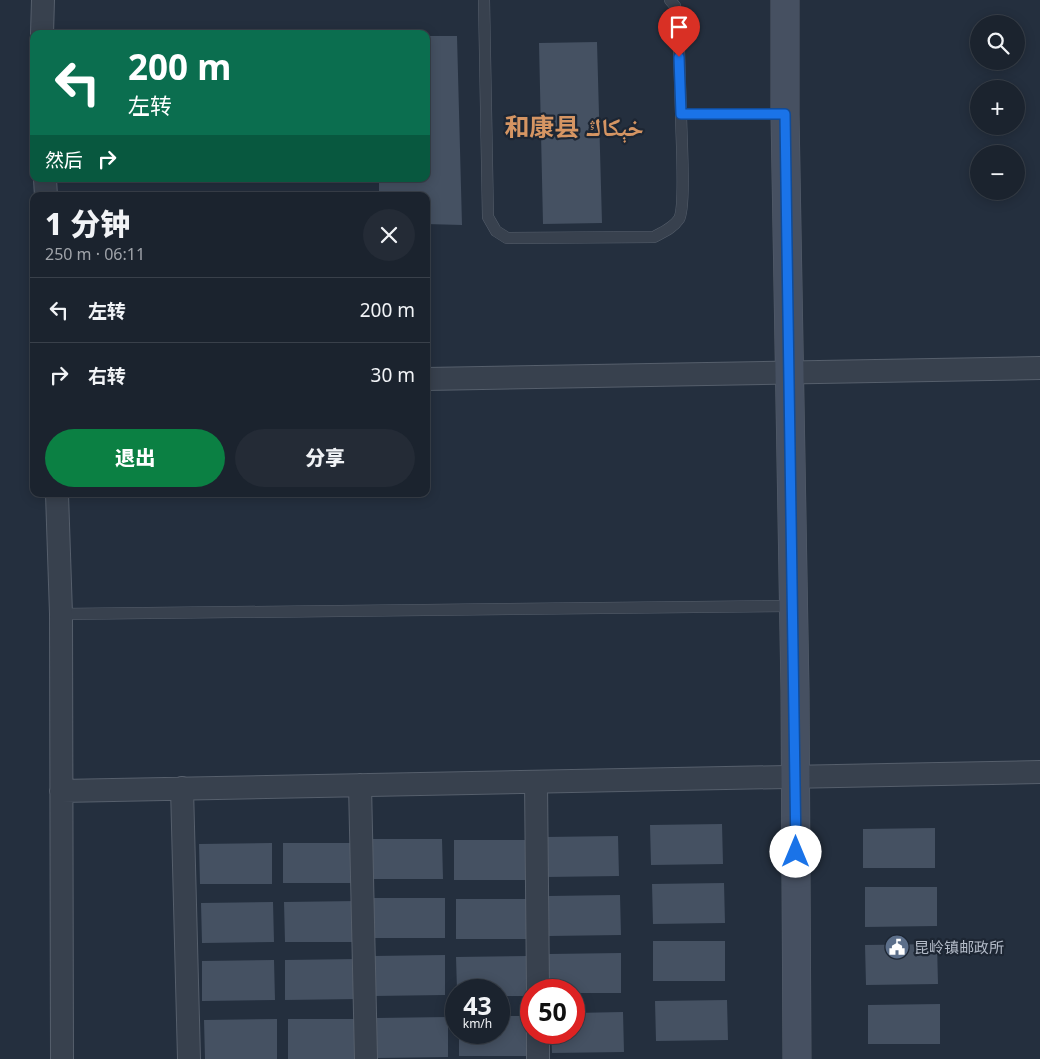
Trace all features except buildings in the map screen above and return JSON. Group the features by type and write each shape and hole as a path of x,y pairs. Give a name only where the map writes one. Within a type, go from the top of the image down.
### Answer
{"main road":[{"path":"785,0 785,114 794,606 798,1059"}],"street":[{"path":"42,0 42,30"},
{"path":"430,379 1040,368"},
{"path":"56,497 61,614 62,1059"},
{"path":"61,791 1040,772"},
{"path":"536,782 538,979"},
{"path":"360,785 366,1059"},
{"path":"182,788 189,1059"},
{"path":"538,1044 538,1059"}],"lane":[{"path":"484,0 488,217 496,231 506,238 654,237 669,229 680,218 683,203 678,18 675,6 670,0"},
{"path":"681,114 785,114"},
{"path":"61,614 794,606"}],"place":[{"name":"昆岭镇邮政所","path":"897,947"}],"district":[{"name":"和康县 خېكاڭ","path":"574,126"}],"route":[{"path":"679,57 681,114 785,114 796,852"}]}
